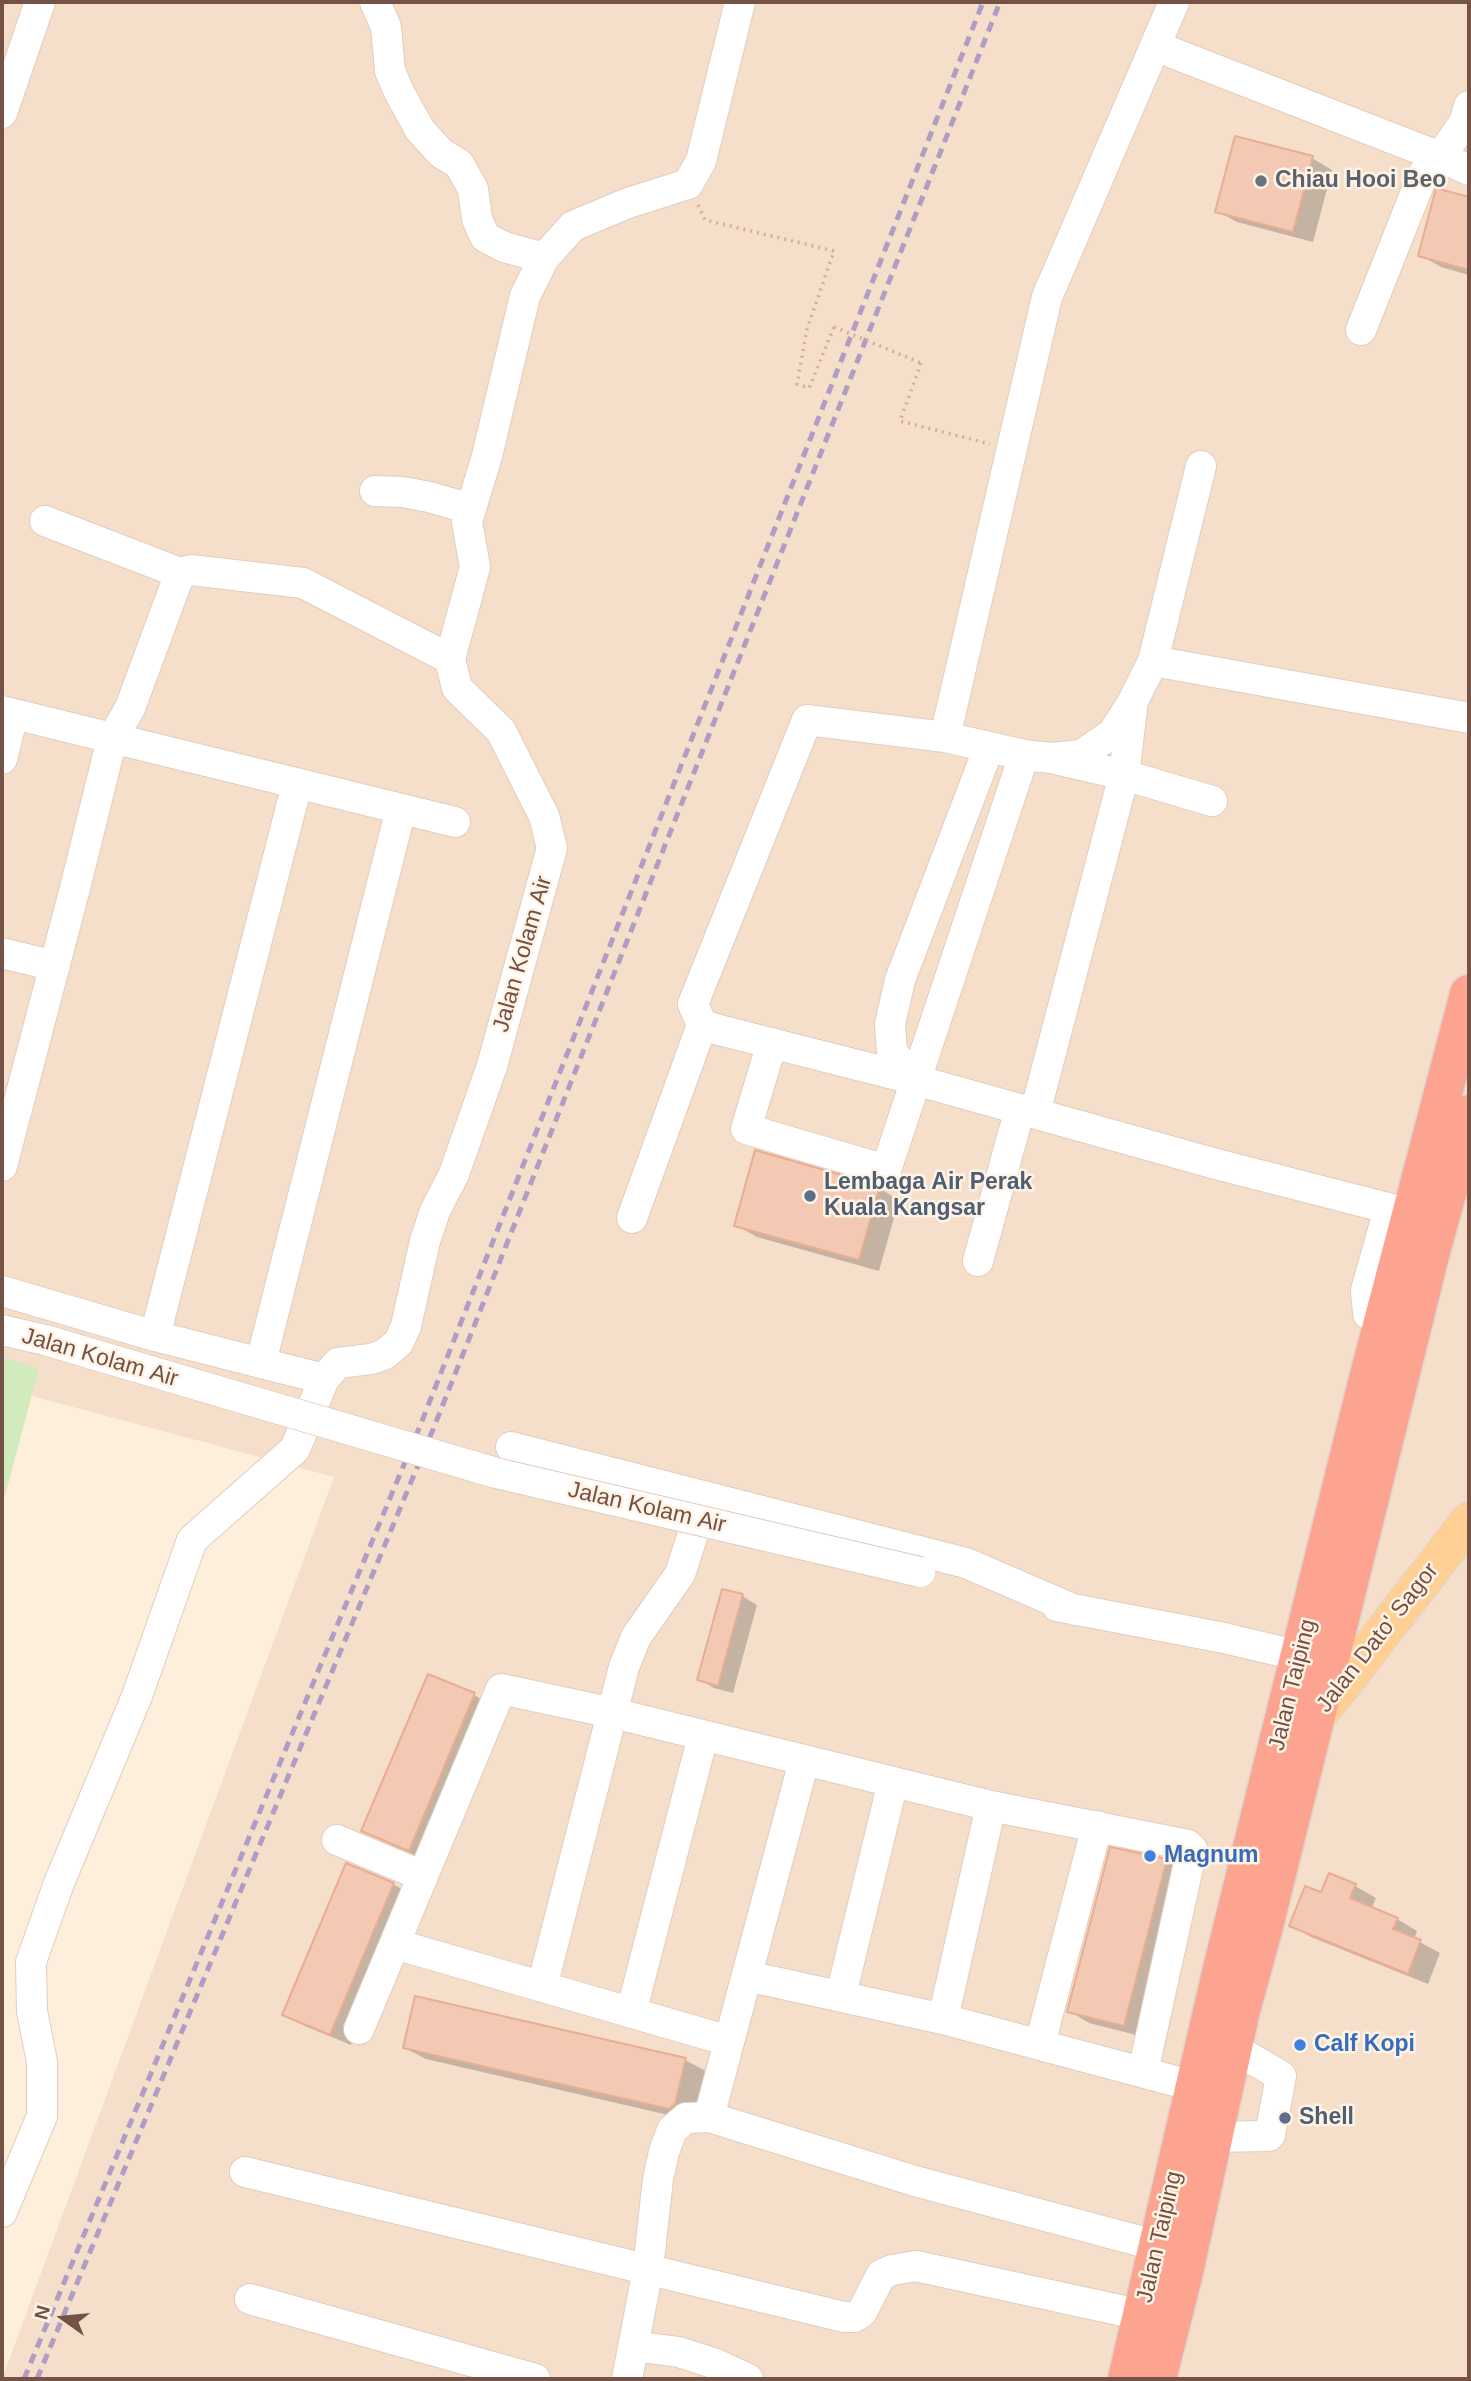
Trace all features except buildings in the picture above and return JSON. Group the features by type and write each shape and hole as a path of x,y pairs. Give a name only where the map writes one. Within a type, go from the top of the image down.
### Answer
{"highway":[{"name":"Jalan Taiping","path":"1127,2379 1158,2246 1209,2090 1300,1656 1384,1321 1400,1211 1469,994"},
{"name":"Jalan Taiping","path":"1157,2379 1184,2272 1213,2137 1209,2090 1233,2048 1341,1612 1469,1114"},
{"path":"1400,1211 1434,1197 1456,1163"},
{"path":"1300,1656 1341,1612"}],"main road":[{"name":"Jalan Dato' Sagor","path":"1314,1722 1469,1521"}],"street":[{"path":"2,113 40,2"},
{"path":"375,2 386,27 390,71 399,92 420,130 441,153 459,164 464,172 473,189 477,219 485,237 504,247 544,258"},
{"path":"44,521 180,573 191,570 303,583 450,659 475,567 467,522 487,456 524,296 544,258 573,226 628,203 688,184 701,161 740,2"},
{"path":"945,737 1047,297 1174,2"},
{"path":"1155,46 1469,170"},
{"path":"1361,330 1423,174 1440,157 1464,123 1469,106"},
{"path":"1038,756 1081,755 1113,733 1132,703 1153,661 1200,466"},
{"path":"375,491 403,492 471,509"},
{"path":"2,1166 111,739 130,708 180,573"},
{"name":"Jalan Kolam Air","path":"324,1379 338,1363 371,1359 386,1354 400,1342 407,1326 425,1241 435,1211 454,1174 492,1066 552,848 544,816 500,731 457,688 450,659"},
{"path":"1153,661 1469,718"},
{"path":"978,1261 1028,1111 1124,775 1132,703"},
{"path":"2,759 8,713 455,822"},
{"path":"632,1218 702,1025 693,1004 807,720 945,737 1124,775 1212,800"},
{"path":"915,1080 892,1052 890,1024 900,980 989,747"},
{"path":"772,1042 746,1129 887,1170 915,1080 1038,756"},
{"path":"155,1336 297,784"},
{"path":"261,1362 401,809"},
{"path":"2,953 55,966"},
{"path":"702,1025 1400,1211"},
{"path":"2,1291 155,1336 324,1379 295,1449 192,1539 137,1696 59,1883 31,1962 32,2011 42,2063 42,2116 2,2212"},
{"name":"Jalan Kolam Air","path":"2,1330 45,1340 496,1473 1075,1611 1224,1638 1300,1656"},
{"path":"511,1447 966,1563 1075,1611"},
{"path":"542,1987 624,1667 636,1637 680,1574 705,1496"},
{"path":"359,2029 500,1689 613,1713 991,1806 1188,1845 1192,1849 1143,2072"},
{"path":"631,2013 703,1736"},
{"path":"709,2117 804,1761"},
{"path":"841,1995 893,1782"},
{"path":"943,2019 991,1806"},
{"path":"1040,2044 1097,1826"},
{"path":"337,1840 423,1876"},
{"path":"395,1944 729,2041"},
{"path":"747,1976 943,2019 1209,2090"},
{"path":"1213,2137 1270,2134 1281,2076 1233,2048"},
{"path":"627,2379 648,2269 658,2179 671,2130 686,2119 709,2117 879,2170 1158,2246"},
{"path":"245,2172 844,2317 862,2312 881,2275 892,2270 916,2266 1142,2315"},
{"path":"250,2299 518,2377"},
{"path":"633,2346 679,2352 716,2364 748,2379"}],"path":[{"path":"688,184 705,220 834,251 807,329 797,384 809,388 834,327 921,363 900,421 1012,450"}],"shaded area":[{"path":"2,2 1469,2 1469,2379 2,2379 334,1477 2,1388"}],"green space":[{"path":"2,1357 39,1368 2,1507"}],"railway":[{"path":"24,2379 420,1426 983,2"},
{"path":"37,2379 434,1427 1000,2"}],"place":[{"name":"Chiau Hooi Beo","path":"1261,181"},
{"name":"Lembaga Air Perak Kuala Kangsar","path":"810,1196"},
{"name":"Magnum","path":"1150,1856"},
{"name":"Calf Kopi","path":"1300,2045"},
{"name":"Shell","path":"1285,2118"}]}
